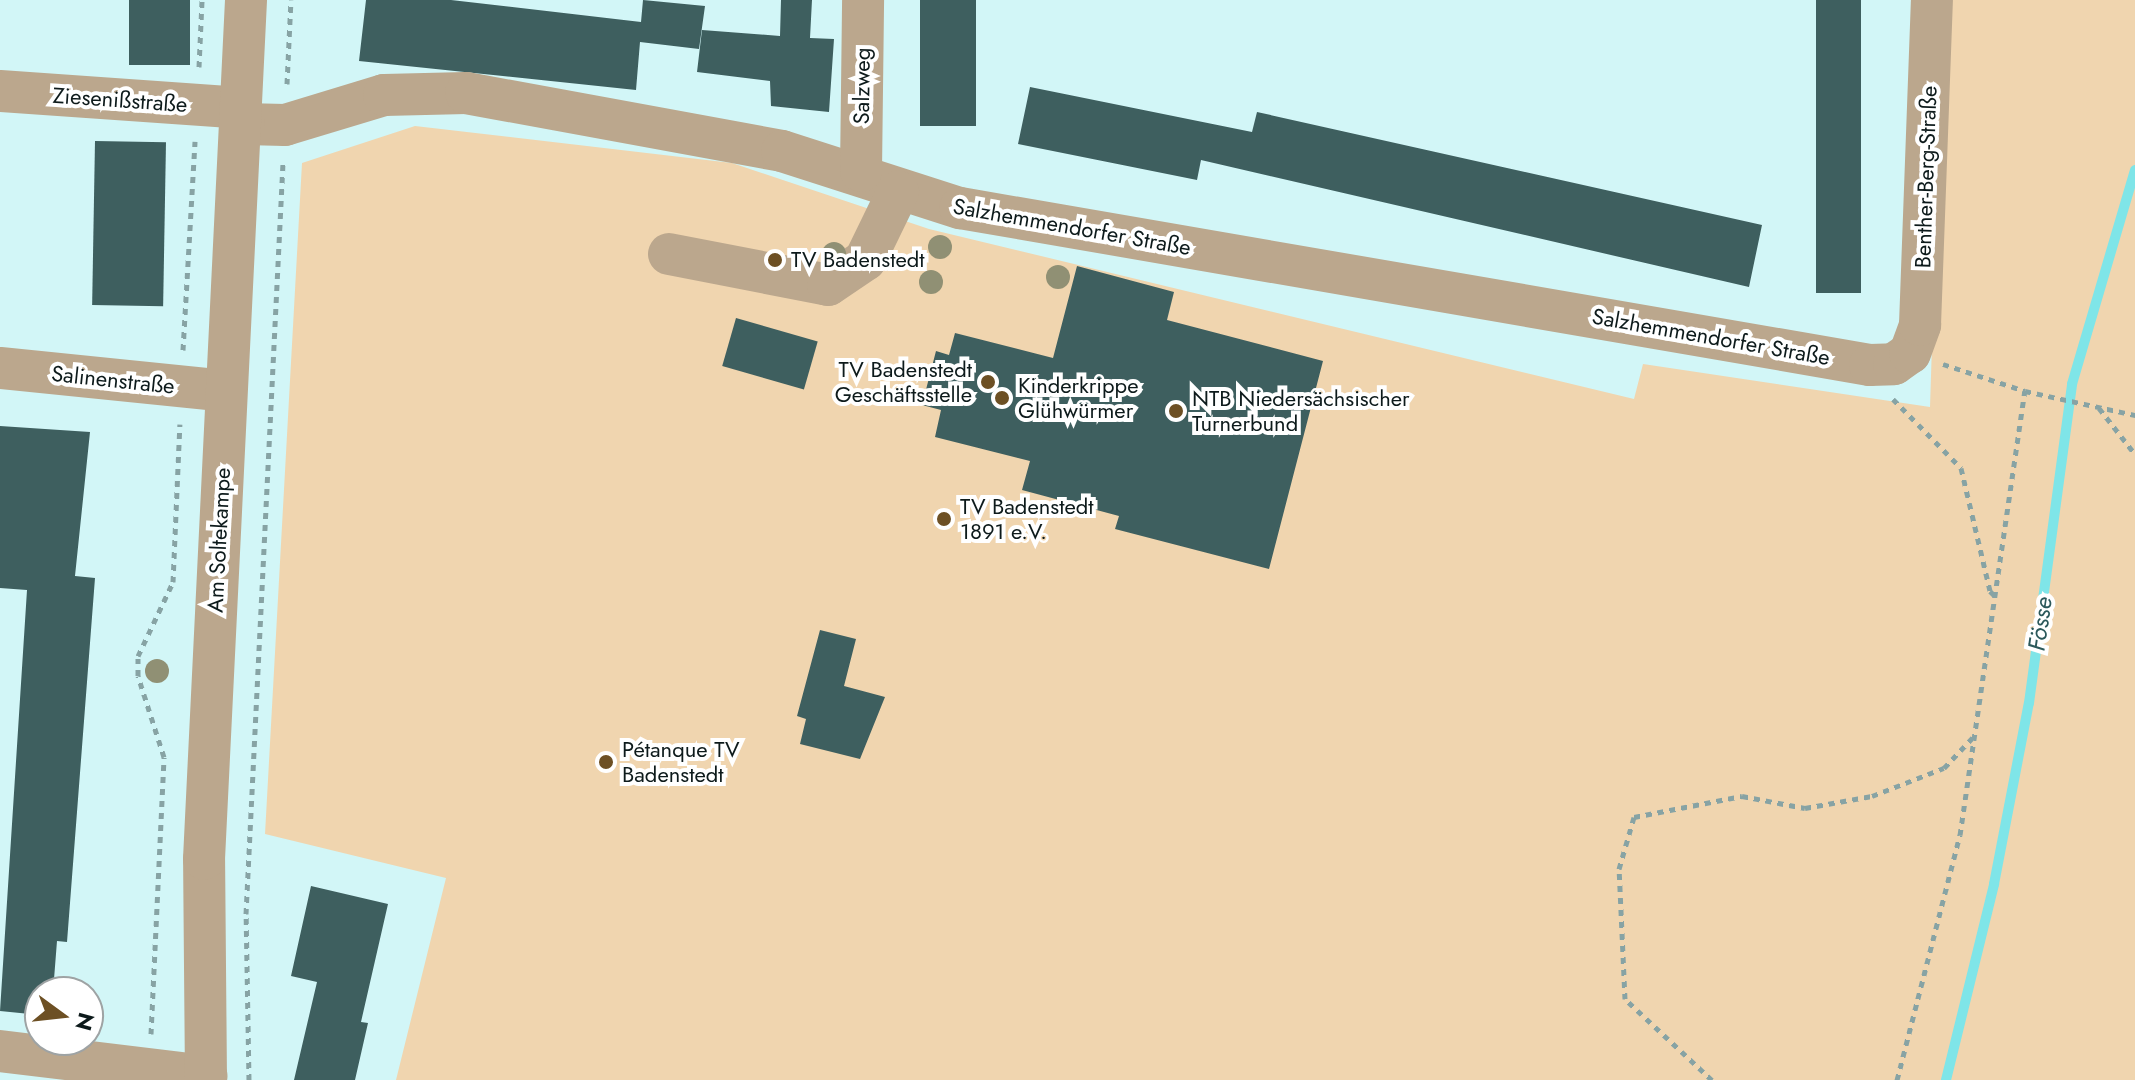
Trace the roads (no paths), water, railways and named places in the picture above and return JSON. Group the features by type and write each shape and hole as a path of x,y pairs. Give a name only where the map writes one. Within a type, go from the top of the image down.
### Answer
{"street":[{"name":"Am Soltekampe","path":"206,1078 204,859 246,0"},
{"name":"Salzweg","path":"861,171 863,0"},
{"name":"Benther-Berg-Straße","path":"1910,353 1920,325 1932,0"},
{"name":"Ziesenißstraße","path":"0,91 197,106 241,116"},
{"name":"Salzhemmendorfer Straße","path":"241,116 285,125 384,95 466,93 861,171 898,192 960,208 1870,365 1894,364 1910,353"},
{"path":"669,254 828,285 865,260 898,192"},
{"name":"Salinenstraße","path":"0,368 226,391"},
{"path":"0,1051 206,1078"}],"waterway":[{"name":"Fösse","path":"1946,1080 1994,884 2029,703 2072,384 2135,170"}],"place":[{"name":"TV Badenstedt","path":"775,260"},
{"name":"TV Badenstedt Geschäftsstelle","path":"988,382"},
{"name":"Kinderkrippe Glühwürmer","path":"1002,398"},
{"name":"NTB Niedersächsischer Turnerbund","path":"1176,411"},
{"name":"TV Badenstedt 1891 e.V.","path":"944,519"},
{"name":"Pétanque TV Badenstedt","path":"606,762"}]}
